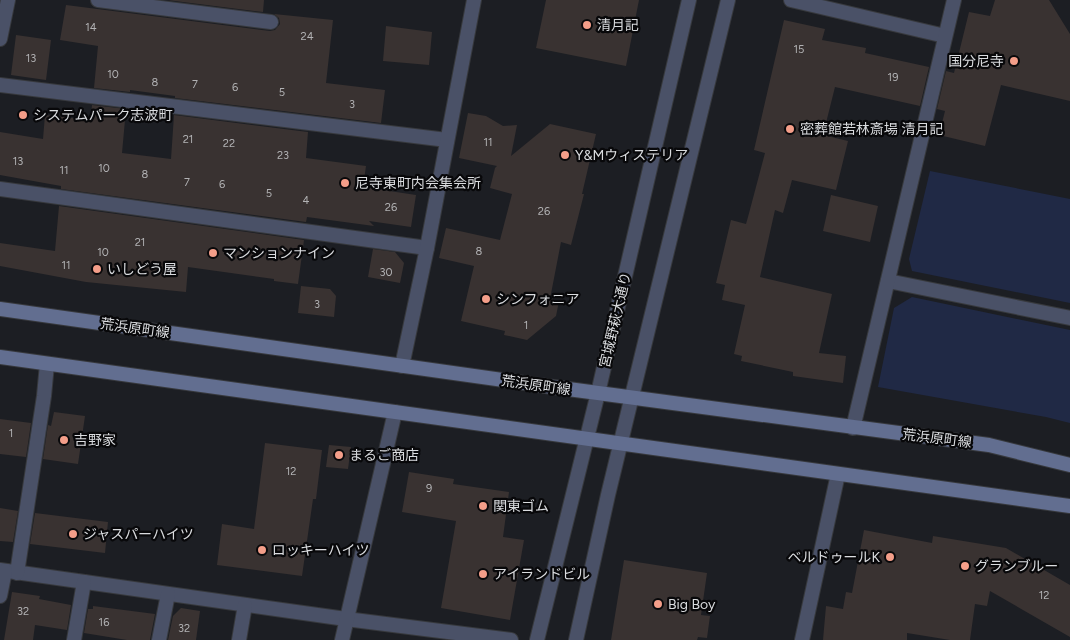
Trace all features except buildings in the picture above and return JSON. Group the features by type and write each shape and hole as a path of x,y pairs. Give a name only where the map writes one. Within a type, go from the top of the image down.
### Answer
{"main road":[{"name":"荒浜原町線","path":"0,309 598,393 989,445 1070,465"},
{"path":"0,357 621,445 1070,506"}],"street":[{"path":"0,39 8,0"},
{"path":"98,0 271,22"},
{"path":"402,366 427,248 474,0"},
{"name":"宮城野萩大通り","path":"537,640 587,440 689,0"},
{"path":"576,640 632,397 728,0"},
{"path":"791,0 945,36"},
{"path":"853,428 954,0"},
{"path":"0,85 447,140"},
{"path":"0,189 427,248"},
{"path":"888,281 1070,318"},
{"path":"0,596 44,396 47,364"},
{"path":"342,640 395,412"},
{"path":"802,640 838,474"},
{"path":"7,571 346,619 511,640"},
{"path":"74,640 84,582"},
{"path":"159,640 168,594"},
{"path":"239,640 245,605"}],"shaded area":[{"path":"930,171 1070,199 1070,303 912,271 909,259"},
{"path":"912,297 1070,330 1070,423 878,387 894,308"}],"place":[{"name":"清月記","path":"587,25"},
{"name":"国分尼寺","path":"1014,61"},
{"name":"システムパーク志波町","path":"23,115"},
{"name":"密葬館若林斎場 清月記","path":"790,129"},
{"name":"Y&Mウィステリア","path":"565,155"},
{"name":"尼寺東町内会集会所","path":"345,183"},
{"name":"マンションナイン","path":"213,253"},
{"name":"いしどう屋","path":"97,269"},
{"name":"シンフォニア","path":"486,299"},
{"name":"吉野家","path":"64,440"},
{"name":"まるご商店","path":"339,455"},
{"name":"関東ゴム","path":"483,506"},
{"name":"ジャスパーハイツ","path":"73,534"},
{"name":"ロッキーハイツ","path":"262,550"},
{"name":"ベルドゥールK","path":"890,557"},
{"name":"グランブルー","path":"965,566"},
{"name":"アイランドビル","path":"483,574"},
{"name":"Big Boy","path":"658,604"}]}
